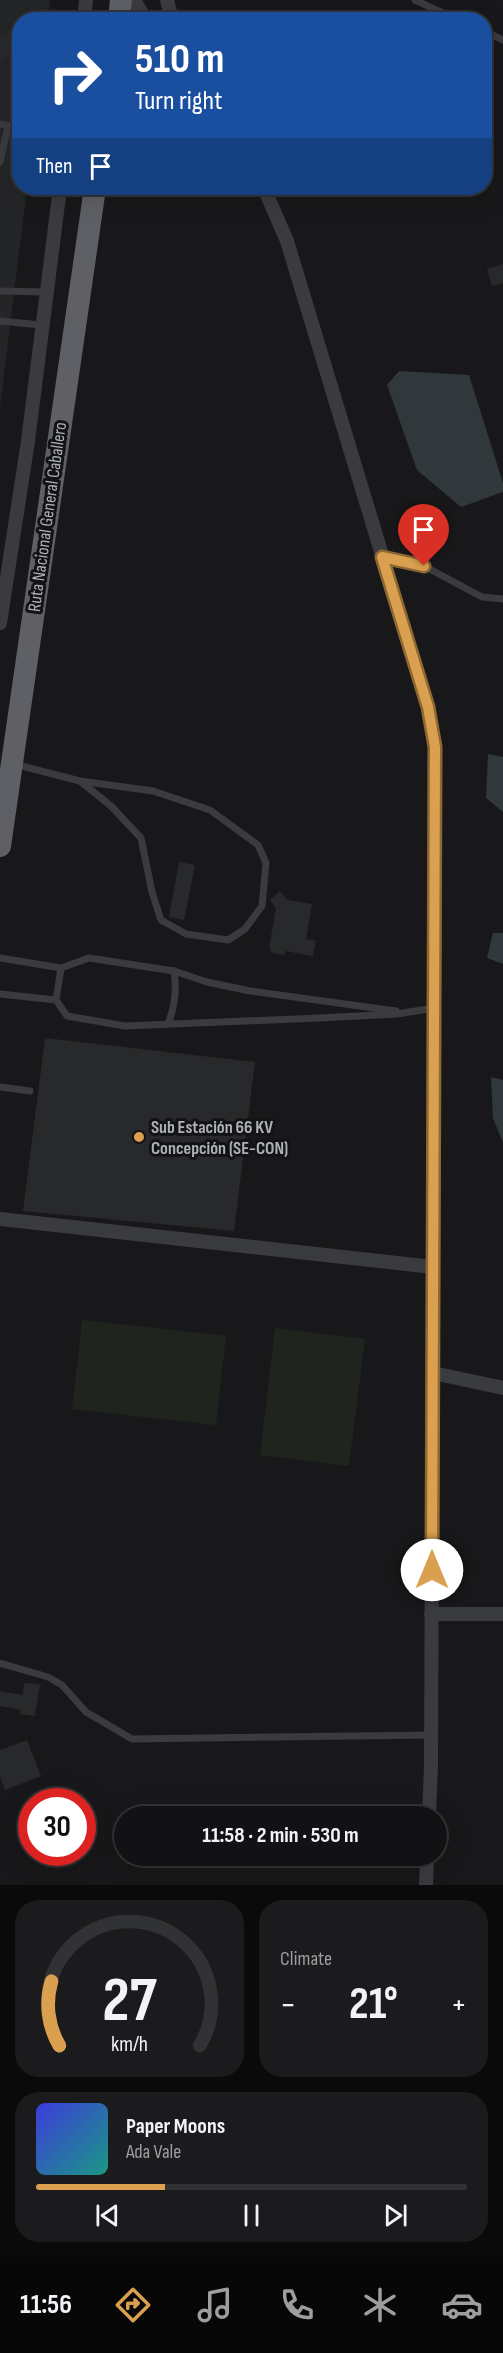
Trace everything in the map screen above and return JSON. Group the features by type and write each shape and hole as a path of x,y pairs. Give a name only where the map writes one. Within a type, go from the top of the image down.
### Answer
{"highway":[{"name":"Ruta Nacional General Caballero","path":"0,846 94,195"}],"street":[{"path":"0,623 28,441 59,195"},
{"path":"267,195 287,241 428,707 435,747 429,1806"},
{"path":"0,1219 433,1268"},
{"path":"433,1373 503,1388"},
{"path":"431,1614 503,1614"},
{"path":"426,1885 427,1866"}],"lane":[{"path":"415,0 441,12"},
{"path":"0,162 4,125"},
{"path":"0,291 46,292"},
{"path":"0,321 41,325"},
{"path":"382,557 424,566 482,597 503,599"},
{"path":"12,764 80,781 153,791 210,810 258,845 266,863 262,906 245,929 228,940 186,934 161,921 152,892 141,838 111,806 80,781"},
{"path":"0,958 61,968 89,958 174,970 207,982 250,991 404,1012"},
{"path":"61,968 56,1000 67,1016 125,1026 319,1018 435,1008"},
{"path":"168,1024 173,1011 176,985 174,970"},
{"path":"0,994 56,1000"},
{"path":"0,1087 30,1091"},
{"path":"0,1663 48,1677 62,1685 86,1712 132,1739 431,1735"}],"shaded area":[{"path":"0,0 50,0 49,12 12,12 12,195 26,195 0,407"},
{"path":"399,371 469,375 503,483 503,492 461,507 417,470 387,385"},
{"path":"488,754 503,757 503,812 486,798"},
{"path":"493,933 503,933 503,964 487,958"},
{"path":"491,1077 503,1080 503,1143 493,1118"},
{"path":"82,1320 226,1336 216,1425 72,1409"},
{"path":"275,1328 365,1339 349,1466 260,1455"}],"building":[{"path":"9,31 12,35 12,52 0,62 0,38"},
{"path":"503,264 503,283 492,286 487,269"},
{"path":"179,862 195,865 184,920 169,917"},
{"path":"280,891 287,900 312,904 306,939 316,941 313,956 285,951 285,955 271,953 271,948 269,948 276,908 270,900"},
{"name":"Sub Estación 66 KV Concepción (SE-CON)","path":"45,1038 255,1062 234,1231 23,1211"},
{"path":"24,1683 40,1684 35,1716 20,1714 21,1710 0,1706 0,1691 23,1695"},
{"path":"27,1740 41,1776 5,1790 0,1776 0,1750"}],"place":[{"name":"Sub Estación 66 KV Concepción (SE-CON)","path":"139,1137"}],"route":[{"path":"424,566 382,557 428,707 435,747 432,1570"}]}
